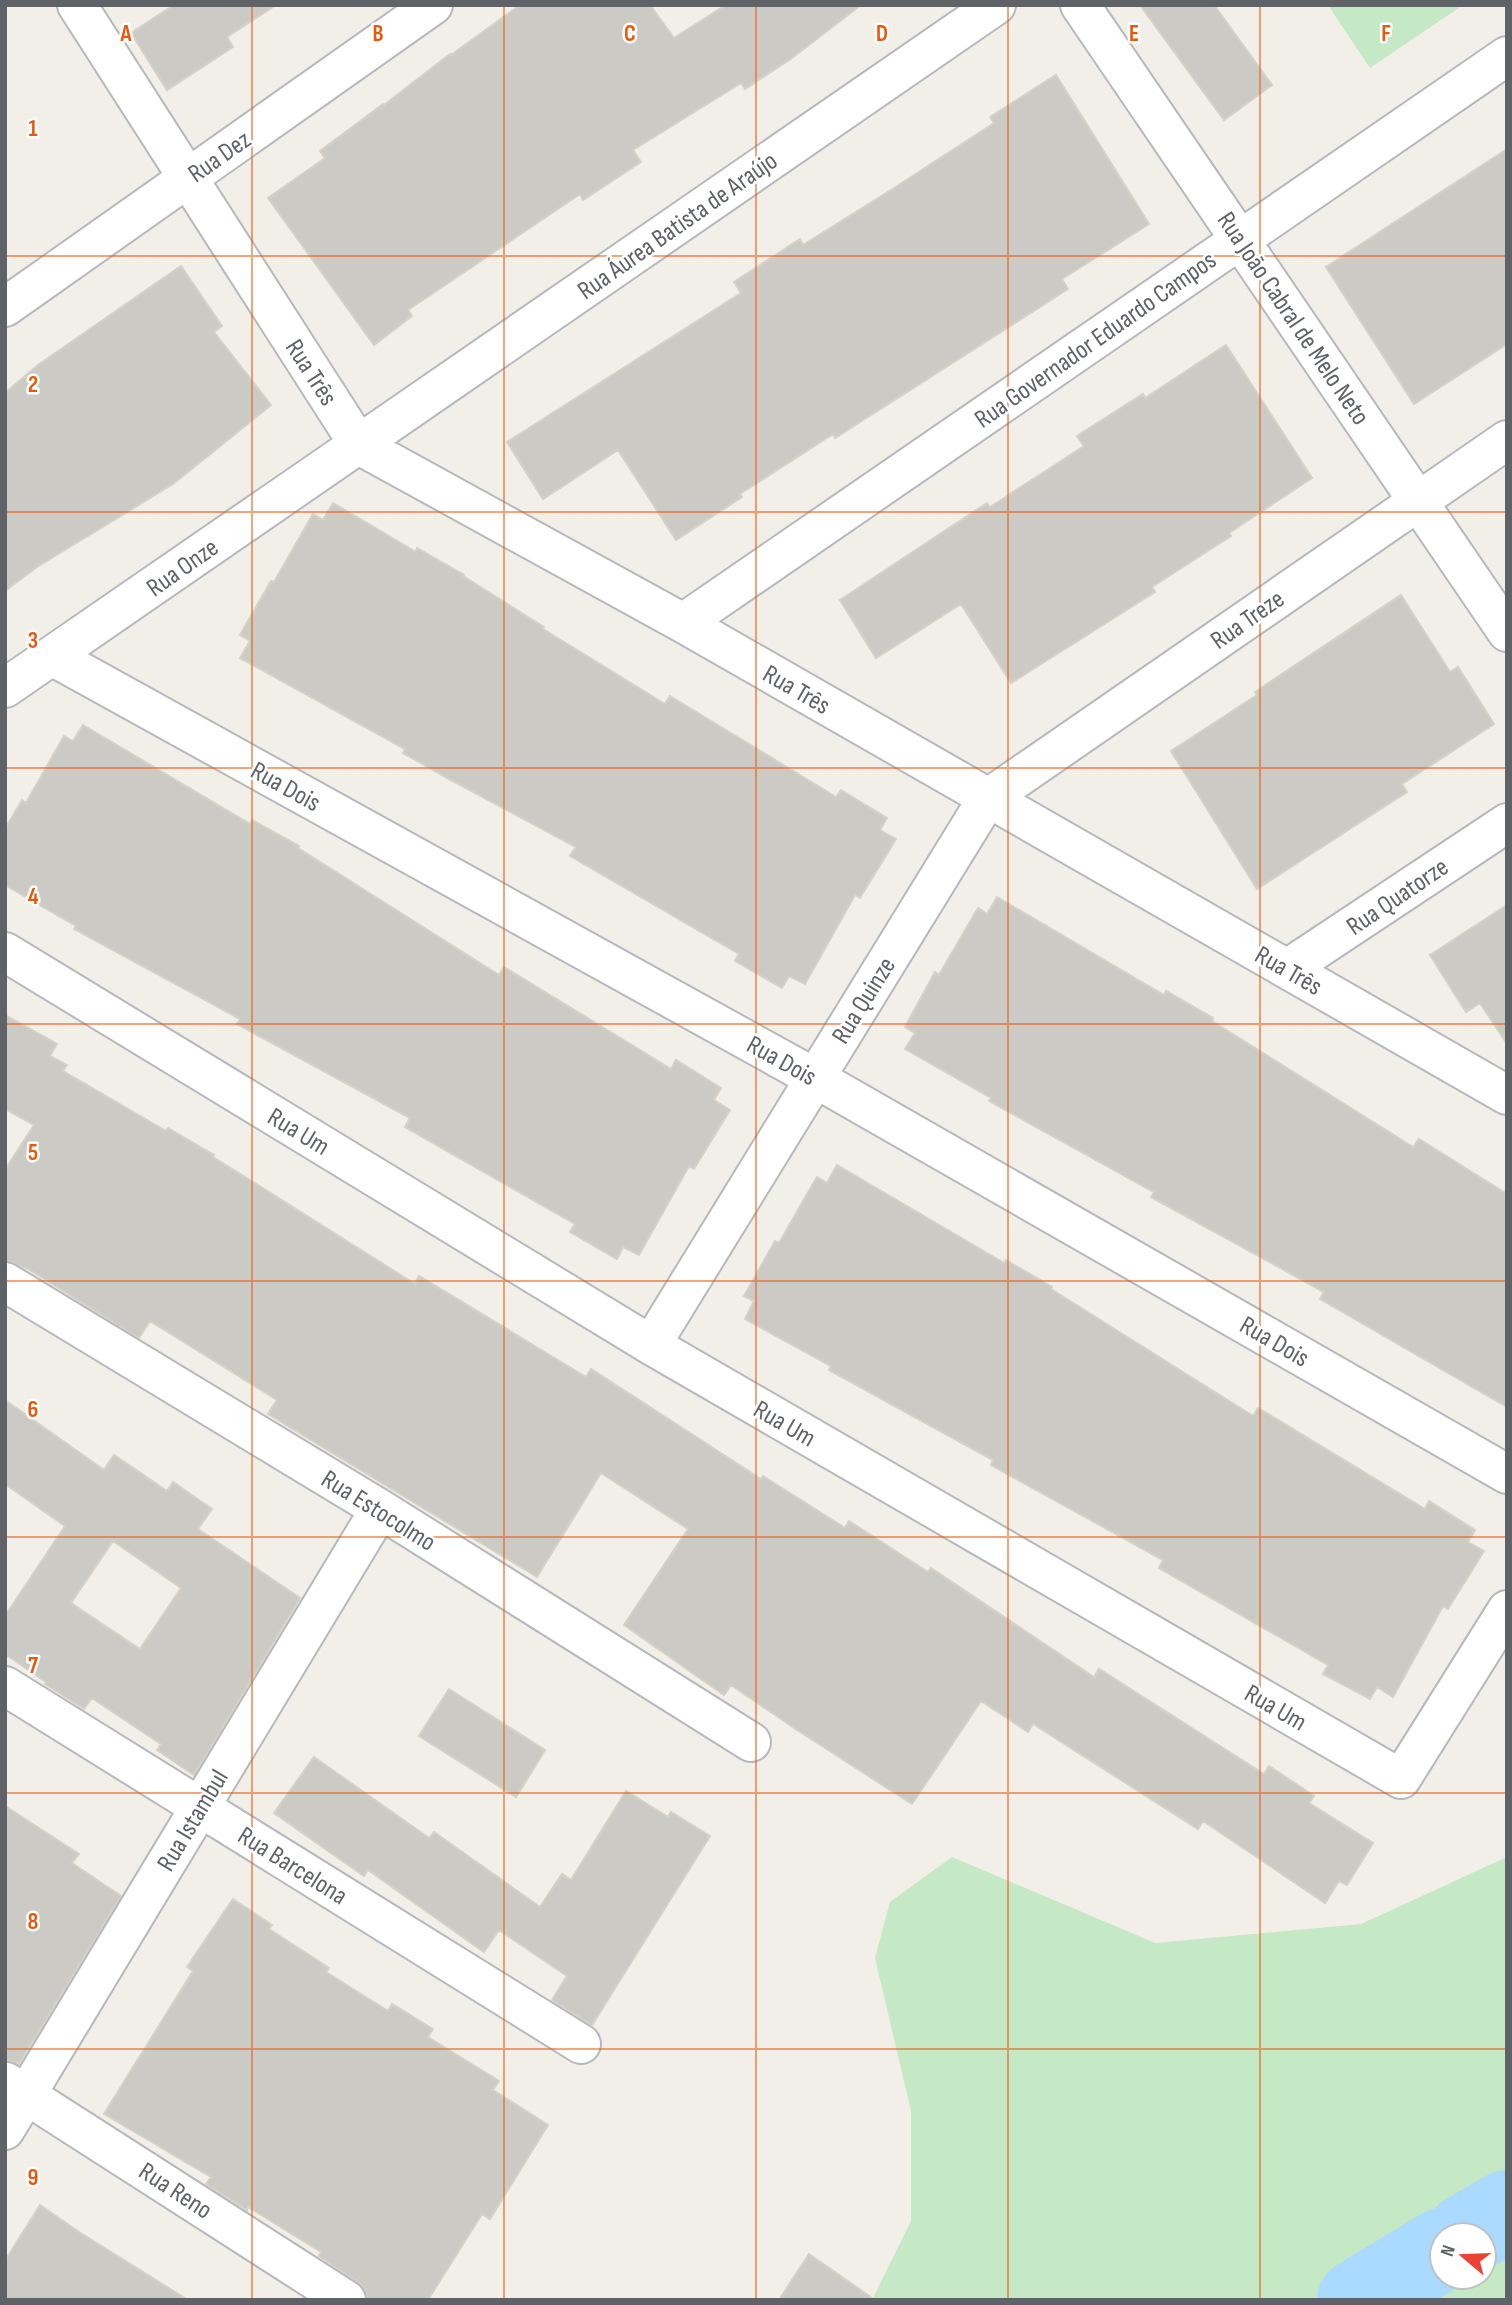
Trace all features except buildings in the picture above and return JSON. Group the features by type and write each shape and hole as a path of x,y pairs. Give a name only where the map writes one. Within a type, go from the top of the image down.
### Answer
{"street":[{"name":"Rua Três","path":"77,5 359,445 682,623 1507,1095"},
{"name":"Rua Dez","path":"5,307 433,5"},
{"name":"Rua Áurea Batista de Araújo","path":"359,445 996,5"},
{"name":"Rua João Cabral de Melo Neto","path":"1080,5 1507,632"},
{"name":"Rua Governador Eduardo Campos","path":"682,623 1507,56"},
{"name":"Rua Treze","path":"987,799 1507,440"},
{"name":"Rua Onze","path":"5,688 359,445"},
{"name":"Rua Dois","path":"52,656 815,1078 1507,1474"},
{"name":"Rua Quinze","path":"651,1345 987,799"},
{"name":"Rua Quatorze","path":"1287,969 1507,823"},
{"name":"Rua Um","path":"5,952 651,1345 1401,1779 1507,1610"},
{"name":"Rua Estocolmo","path":"5,1282 380,1509 751,1742"},
{"name":"Rua Istambul","path":"5,2130 16,2088 200,1807 380,1509"},
{"name":"Rua Barcelona","path":"5,1686 580,2044"},
{"name":"Rua Reno","path":"16,2088 346,2300"}],"green space":[{"path":"1328,5 1463,5 1370,68"},
{"path":"952,1857 1155,1943 1361,1924 1507,1857 1507,2300 872,2300 911,2221 911,2111 875,1958 890,1902"}],"waterway":[{"path":"1490,2221 1507,2211"},
{"path":"1358,2300 1428,2258"}]}
